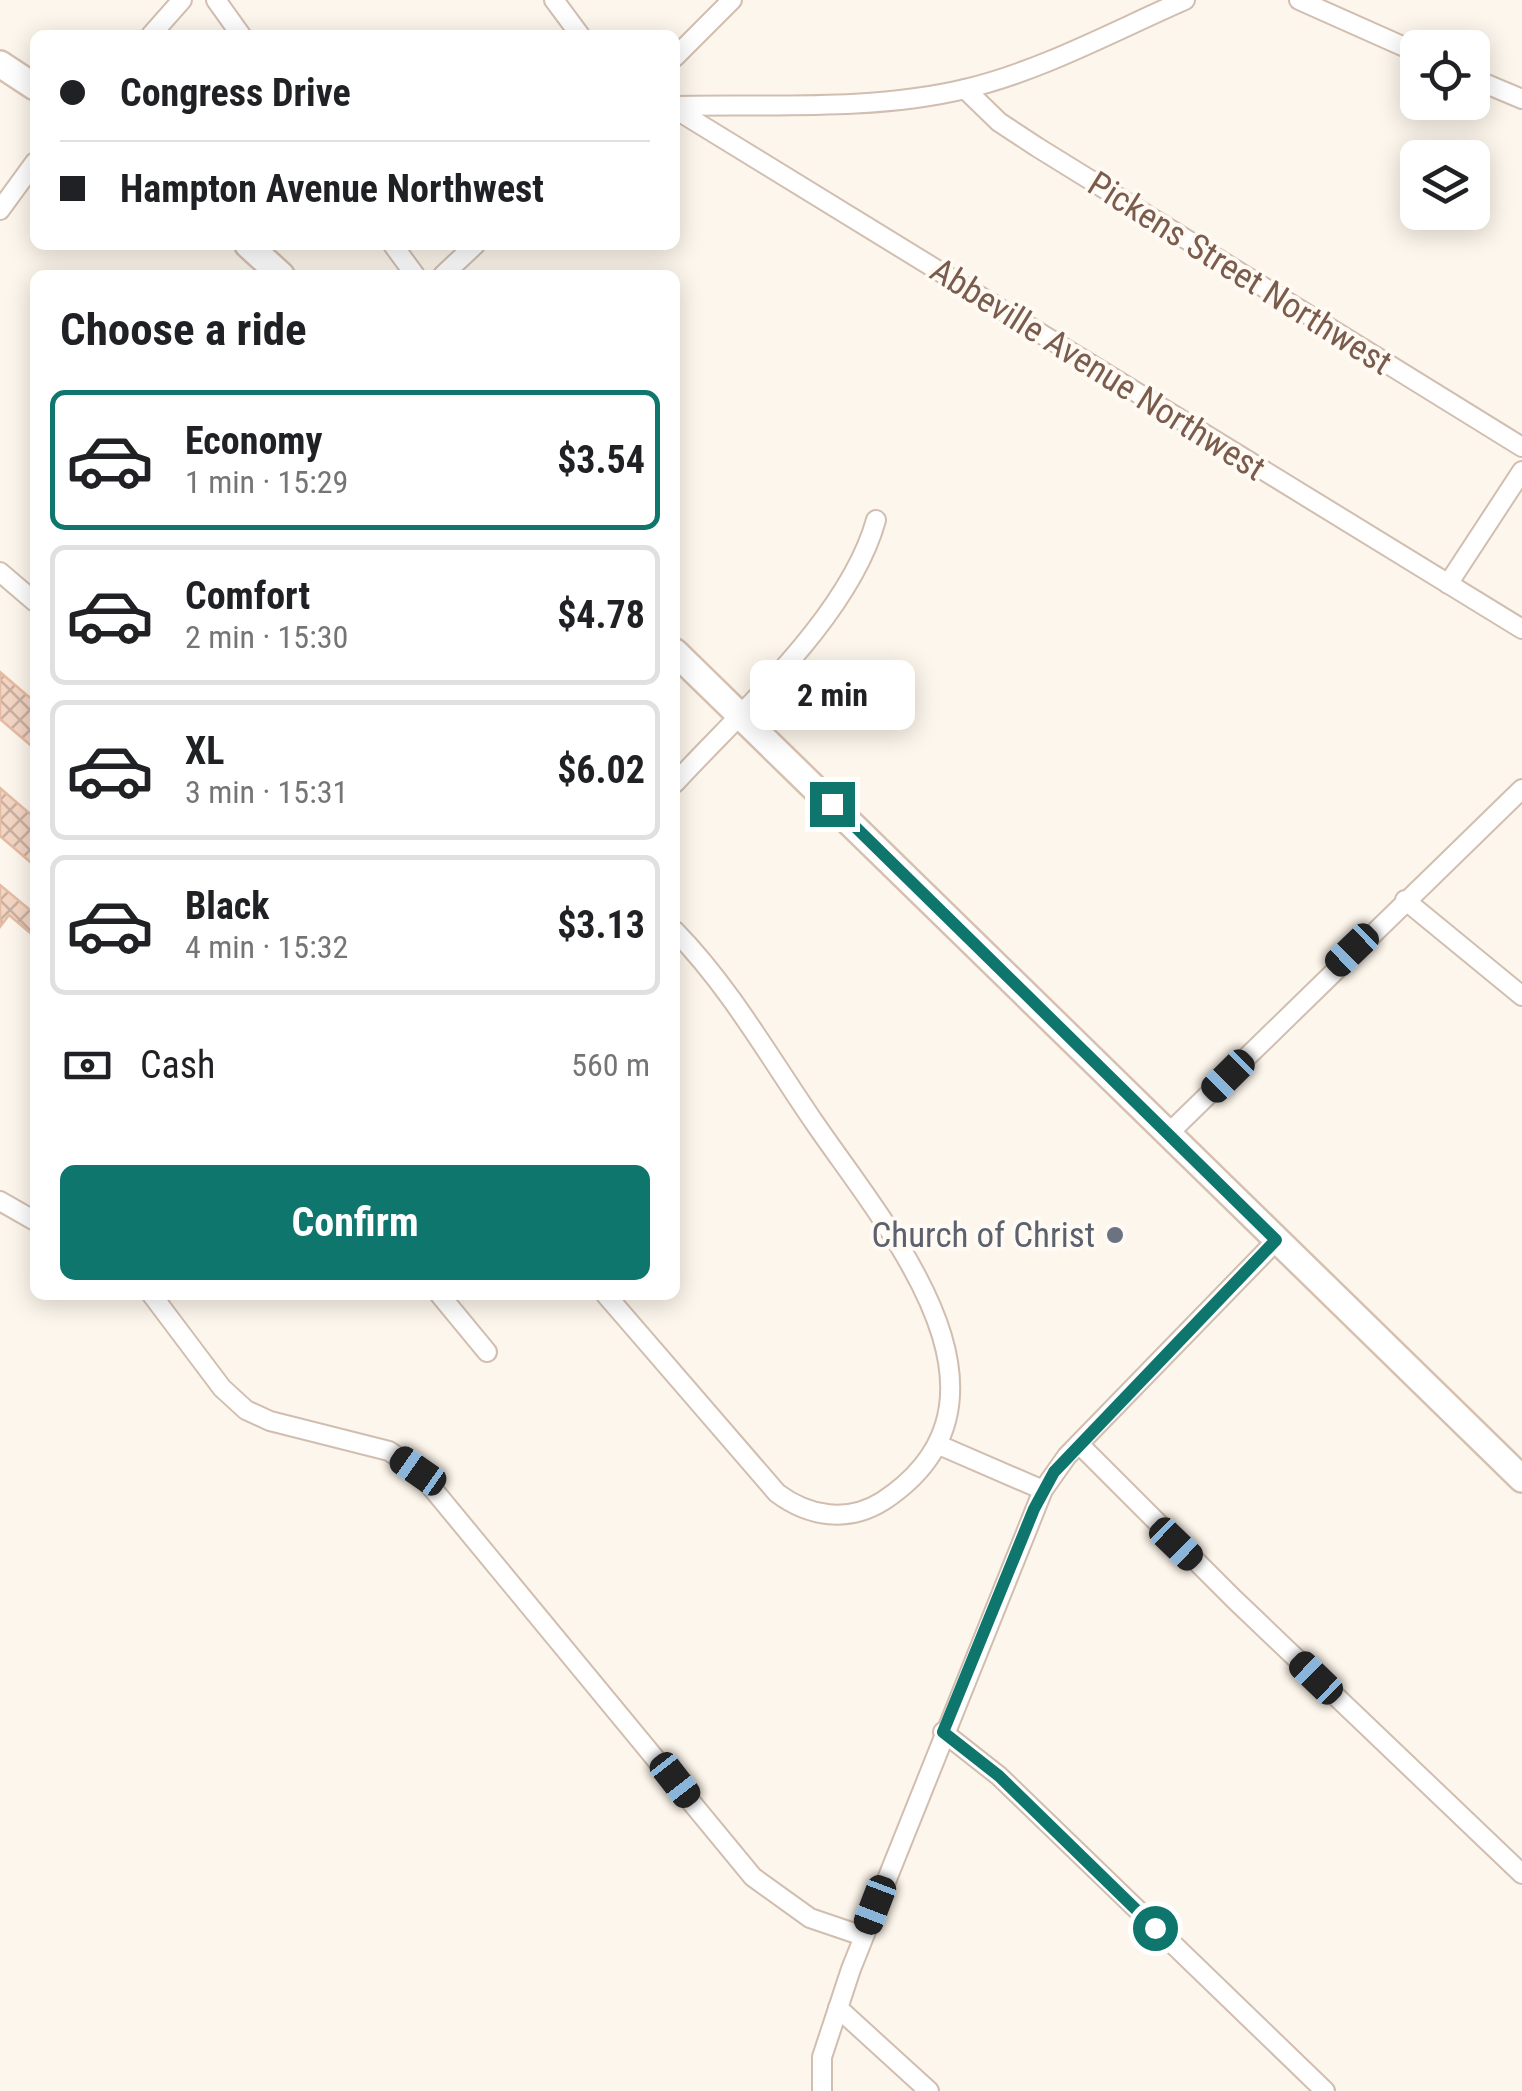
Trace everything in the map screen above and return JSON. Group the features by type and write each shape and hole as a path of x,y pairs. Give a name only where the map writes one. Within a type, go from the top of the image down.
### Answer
{"street":[{"path":"155,30 182,0"},
{"path":"216,0 237,30"},
{"path":"554,0 576,30"},
{"path":"680,52 732,0"},
{"path":"680,107 903,99 965,90 1025,70 1185,0"},
{"path":"1298,0 1400,45"},
{"path":"0,64 30,83"},
{"path":"1490,86 1522,99"},
{"name":"Pickens Street Northwest","path":"965,90 999,122 1037,147 1522,447"},
{"name":"Abbeville Avenue Northwest","path":"680,110 1522,629"},
{"path":"0,210 30,169"},
{"path":"254,250 276,270"},
{"path":"448,270 470,250"},
{"path":"1448,584 1522,470"},
{"path":"680,778 741,717 844,590 866,554 876,520"},
{"path":"0,572 30,598"},
{"path":"680,657 1522,1479"},
{"path":"1168,1134 1522,789"},
{"path":"1405,900 1522,996"},
{"path":"610,1300 776,1493 802,1509 843,1515 872,1507 940,1445 950,1386 942,1334 929,1294 744,1022 680,938"},
{"path":"0,1201 30,1217"},
{"path":"822,2091 822,2057 863,1936 1043,1490 1079,1444 1276,1240"},
{"path":"156,1300 222,1388 246,1410 270,1421 389,1451 418,1471 753,1877 810,1918 863,1936"},
{"path":"444,1300 487,1352"},
{"path":"1079,1444 1234,1599 1522,1874"},
{"path":"940,1445 1043,1490"},
{"path":"943,1732 999,1776 1324,2091"},
{"path":"838,2008 929,2091"}],"building":[{"path":"0,672 30,698 30,745 0,719"},
{"path":"0,788 30,814 30,862 0,836"},
{"path":"0,885 30,910 30,933 9,915 0,927"}],"place":[{"name":"Church of Christ","path":"1115,1235"}],"route":[{"path":"832,804 1276,1240 1054,1472 1034,1509 943,1732 999,1776 1155,1928"}]}
